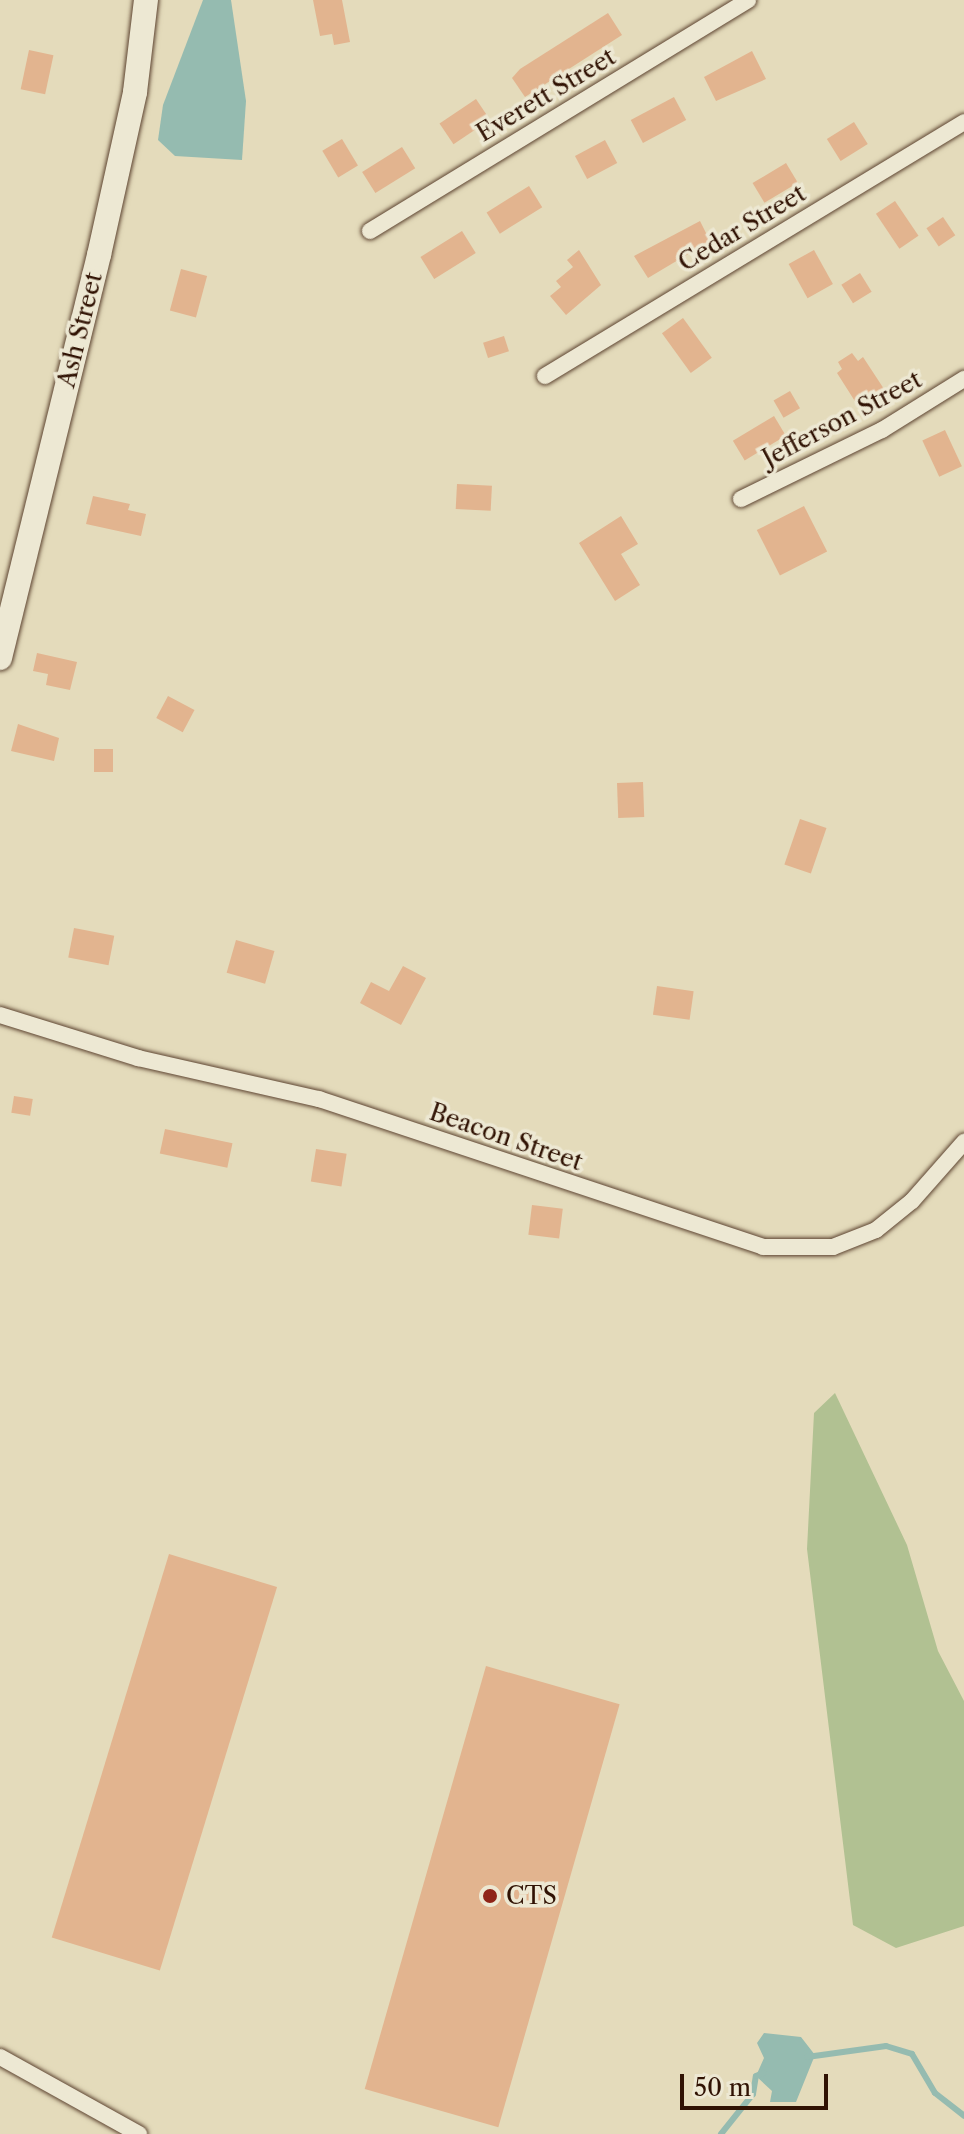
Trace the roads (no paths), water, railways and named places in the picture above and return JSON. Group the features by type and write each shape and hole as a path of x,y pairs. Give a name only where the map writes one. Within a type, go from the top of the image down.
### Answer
{"street":[{"name":"Ash Street","path":"0,658 102,240 137,79 146,0"},
{"name":"Everett Street","path":"370,231 748,0"},
{"name":"Cedar Street","path":"545,376 964,122"},
{"name":"Jefferson Street","path":"741,499 882,430 964,379"},
{"name":"Beacon Street","path":"0,1015 138,1058 319,1099 672,1220 786,1250 833,1247 876,1230 912,1201 964,1142"},
{"path":"0,2057 139,2134"}],"water":[{"path":"203,0 231,0 246,101 242,160 175,156 158,140 163,105"},
{"path":"764,2033 801,2037 815,2055 796,2102 770,2102 772,2091 756,2076 764,2058 757,2043"}],"waterway":[{"path":"807,2057 886,2046 912,2054 935,2093 964,2116"},
{"path":"721,2134 753,2094 756,2076 763,2073"}],"place":[{"name":"CTS","path":"490,1896"}]}
